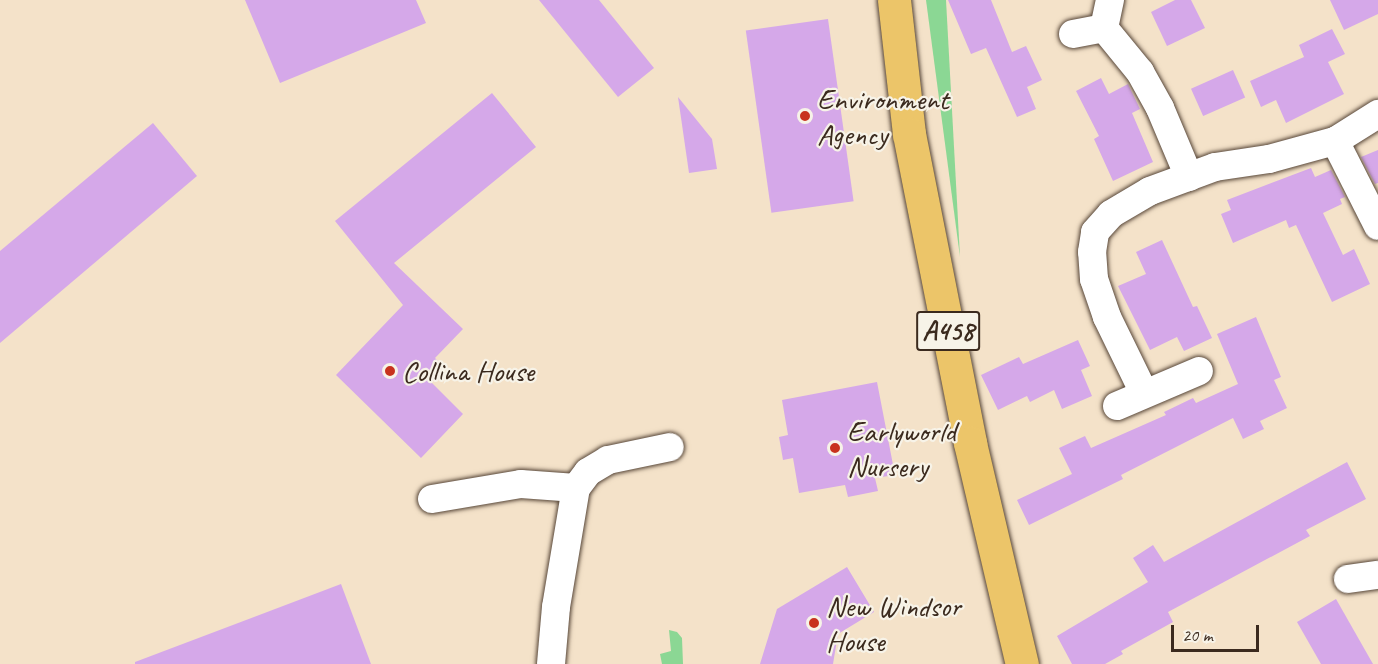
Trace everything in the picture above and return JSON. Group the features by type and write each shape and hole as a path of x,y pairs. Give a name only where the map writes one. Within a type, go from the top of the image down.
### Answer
{"main road":[{"name":"A458","path":"894,0 914,156 970,442 1023,662"}],"street":[{"path":"1104,28 1110,0"},
{"path":"1073,34 1104,28"},
{"path":"1104,28 1140,72 1161,108 1189,177"},
{"path":"1144,393 1107,317 1094,279 1092,252 1095,232 1129,201 1189,177 1335,141 1378,114"},
{"path":"1335,141 1378,226"},
{"path":"1117,406 1199,371"},
{"path":"552,664 556,607 576,488 588,471 608,460 670,447"},
{"path":"432,499 513,485 576,488"},
{"path":"1348,579 1378,575"}],"green space":[{"path":"926,0 946,0 960,257"},
{"path":"669,630 677,632 682,638 683,664 662,664 660,654 671,651"}],"building":[{"path":"245,0 416,0 426,23 280,83"},
{"path":"539,0 599,0 654,68 618,97"},
{"path":"948,0 991,0 1012,52 1026,46 1042,80 1027,87 1036,109 1017,117 986,48 971,54"},
{"path":"1175,0 1191,0 1205,28 1167,46 1151,12"},
{"path":"1330,0 1378,0 1378,14 1344,30"},
{"name":"Environment Agency","path":"828,19 854,201 771,213 746,31"},
{"path":"1332,29 1345,54 1328,62 1344,94 1286,123 1276,100 1261,107 1250,81 1304,57 1299,45"},
{"path":"1233,70 1245,97 1203,116 1191,89"},
{"path":"1101,78 1109,94 1128,84 1140,109 1132,113 1153,162 1113,181 1094,139 1099,136 1076,91"},
{"path":"492,93 536,147 394,263 463,329 435,358 444,367 430,381 463,414 421,458 336,375 403,305 335,221"},
{"path":"678,97 712,139 717,169 689,173"},
{"path":"153,123 197,176 0,343 0,251"},
{"path":"1378,150 1378,183 1375,184 1361,157"},
{"path":"1311,168 1315,177 1331,170 1345,197 1340,199 1342,204 1323,213 1343,255 1354,249 1370,284 1332,302 1296,225 1289,228 1286,220 1233,243 1221,214 1231,210 1227,200"},
{"path":"1162,240 1193,307 1197,306 1212,338 1184,351 1177,337 1150,350 1118,286 1146,274 1136,252"},
{"path":"1256,317 1281,377 1274,380 1287,408 1260,421 1264,429 1243,439 1233,418 1121,475 1123,479 1029,525 1017,500 1072,474 1059,448 1085,436 1091,448 1166,415 1164,412 1193,398 1196,403 1238,384 1217,334"},
{"path":"1078,340 1090,366 1081,370 1092,396 1062,409 1054,390 1030,402 1027,396 998,410 981,375 1019,357 1023,364"},
{"name":"Earlyworld Nursery","path":"877,382 895,475 875,478 878,491 848,497 845,485 799,493 793,458 783,460 779,437 788,435 782,400"},
{"path":"1347,462 1366,499 1306,530 1310,536 1168,612 1173,622 1121,651 1123,654 1105,664 1072,664 1057,636 1148,582 1133,558 1153,545 1164,562"},
{"name":"New Windsor House","path":"847,567 874,612 838,634 833,664 760,664 777,609"},
{"path":"341,584 371,664 135,664 135,662"},
{"path":"1336,599 1373,664 1321,664 1297,622"}],"place":[{"name":"Environment Agency","path":"805,116"},
{"name":"Collina House","path":"390,371"},
{"name":"Earlyworld Nursery","path":"835,448"},
{"name":"New Windsor House","path":"814,623"}]}
